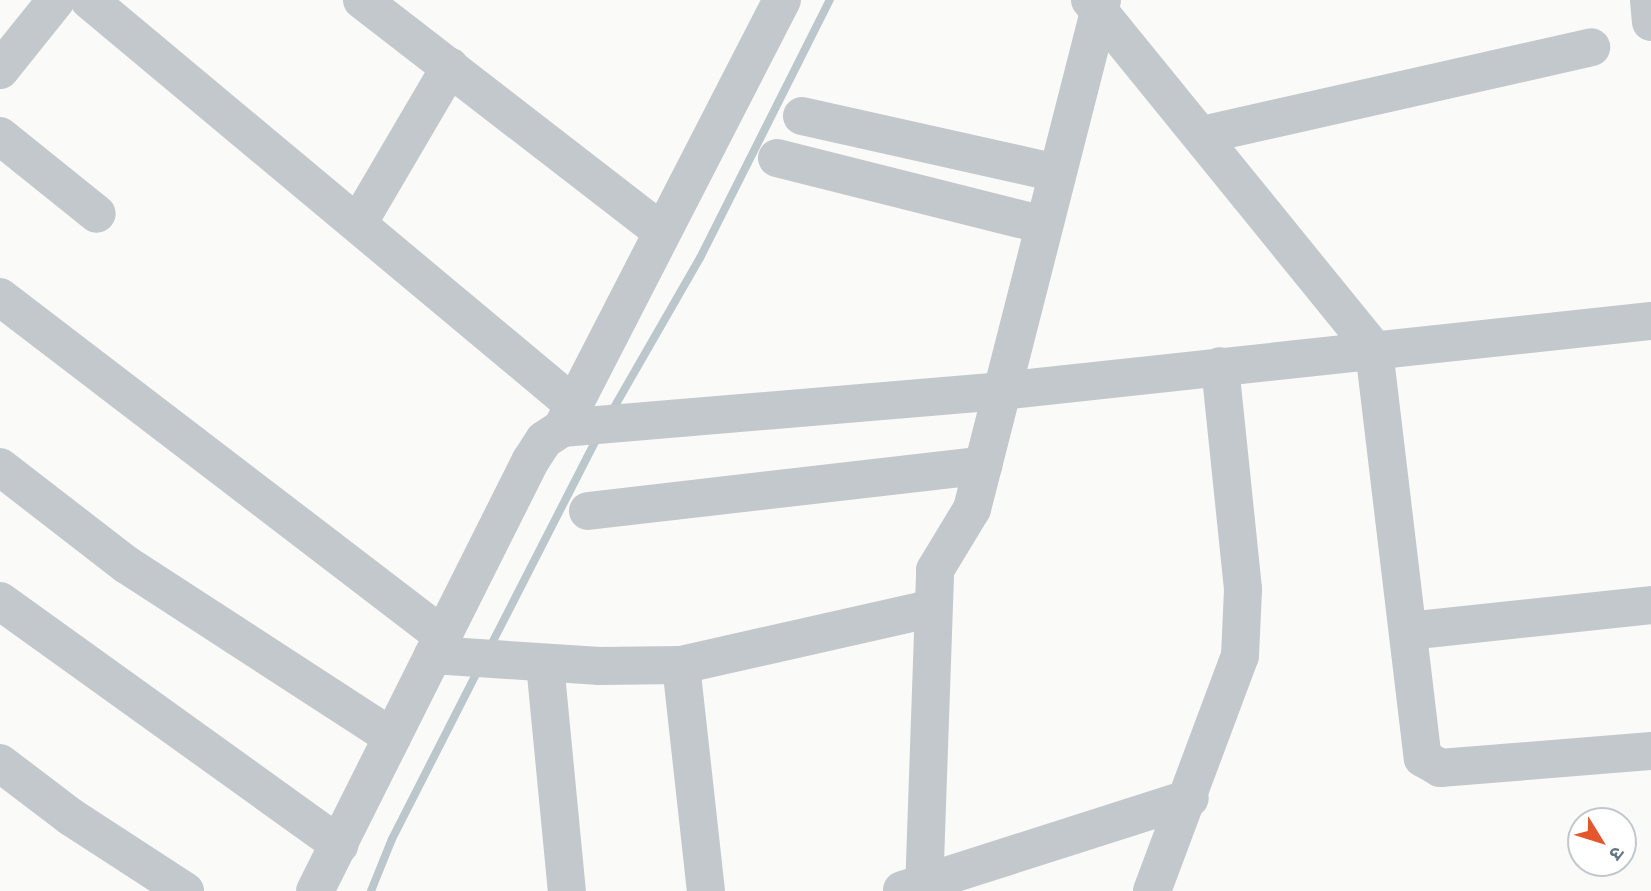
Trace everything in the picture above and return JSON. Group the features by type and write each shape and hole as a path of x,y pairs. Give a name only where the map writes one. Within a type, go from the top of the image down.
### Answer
{"street":[{"path":"0,69 56,0"},
{"path":"362,0 662,232"},
{"path":"316,891 531,460 544,440 568,416 782,0"},
{"path":"1649,0 1651,19"},
{"path":"1097,4 1374,350 1423,758 1429,765 1440,768 1651,751"},
{"path":"1097,4 968,522 935,570 916,888 1190,798"},
{"path":"106,5 359,222 568,416 1000,391 1651,321"},
{"path":"1202,135 1591,47"},
{"path":"359,222 450,68"},
{"path":"802,116 1057,173"},
{"path":"0,136 97,214"},
{"path":"777,158 1043,225"},
{"path":"0,297 438,645 545,664 681,665 933,608"},
{"path":"1152,891 1228,698 1244,621 1220,366"},
{"path":"588,510 983,466"},
{"path":"0,467 127,565 392,737"},
{"path":"0,601 339,845"},
{"path":"1408,631 1651,605"},
{"path":"545,664 567,891"},
{"path":"681,665 706,891"},
{"path":"0,763 71,817 184,891"}],"waterway":[{"path":"612,411 700,258 830,0"},
{"path":"489,649 595,442"},
{"path":"371,891 392,839 478,670"}]}
